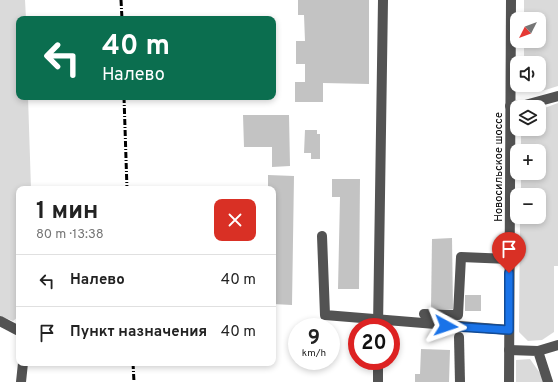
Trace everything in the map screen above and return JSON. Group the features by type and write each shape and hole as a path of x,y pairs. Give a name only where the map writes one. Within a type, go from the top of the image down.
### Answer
{"street":[{"path":"378,318 383,0"},
{"name":"Новосильское шоссе","path":"510,100 511,0"},
{"path":"543,100 558,96"},
{"name":"Новосильское шоссе","path":"508,382 510,106"},
{"path":"322,236 325,315 348,318"},
{"path":"424,314 458,315 461,257 509,259"},
{"path":"0,321 15,328"},
{"path":"400,324 509,330"},
{"path":"460,338 460,382"},
{"path":"509,350 538,351 558,345"},
{"path":"538,351 548,382"},
{"path":"21,382 23,366"},
{"path":"378,370 378,382"}],"shaded area":[{"path":"0,0 25,0 26,16 16,16 16,100 28,100 31,186 16,186 16,318 13,321 0,316"},
{"path":"524,0 558,0 558,86 546,90 546,56 524,56 524,48 546,48 546,12 524,12"},
{"path":"558,103 558,266 554,266 554,332 542,340 528,341 519,332 520,224 546,224 546,188 521,188 521,180 546,180 546,144 521,144 521,136 546,136 546,107"},
{"path":"530,359 542,376 543,382 516,382 516,360"}],"building":[{"path":"298,0 369,0 369,84 323,83 323,102 295,102 295,82 305,82 305,64 296,64 296,41 305,41 304,15 298,15"},
{"path":"243,115 289,115 290,166 272,167 272,147 244,147"},
{"path":"305,130 317,130 317,134 320,134 320,159 311,159 311,153 304,153"},
{"path":"268,175 294,176 292,305 276,304 276,186 268,186"},
{"path":"332,179 360,179 359,289 338,289 340,197 332,197"},
{"path":"452,238 453,309 431,309 432,239"},
{"path":"465,295 481,295 481,311 465,311"},
{"path":"421,349 450,350 449,382 415,382 415,374 420,374"}],"railway":[{"path":"121,0 122,16"},
{"path":"124,100 127,186"},
{"path":"133,366 134,382"}],"route":[{"path":"446,326 509,330 509,273"}]}
